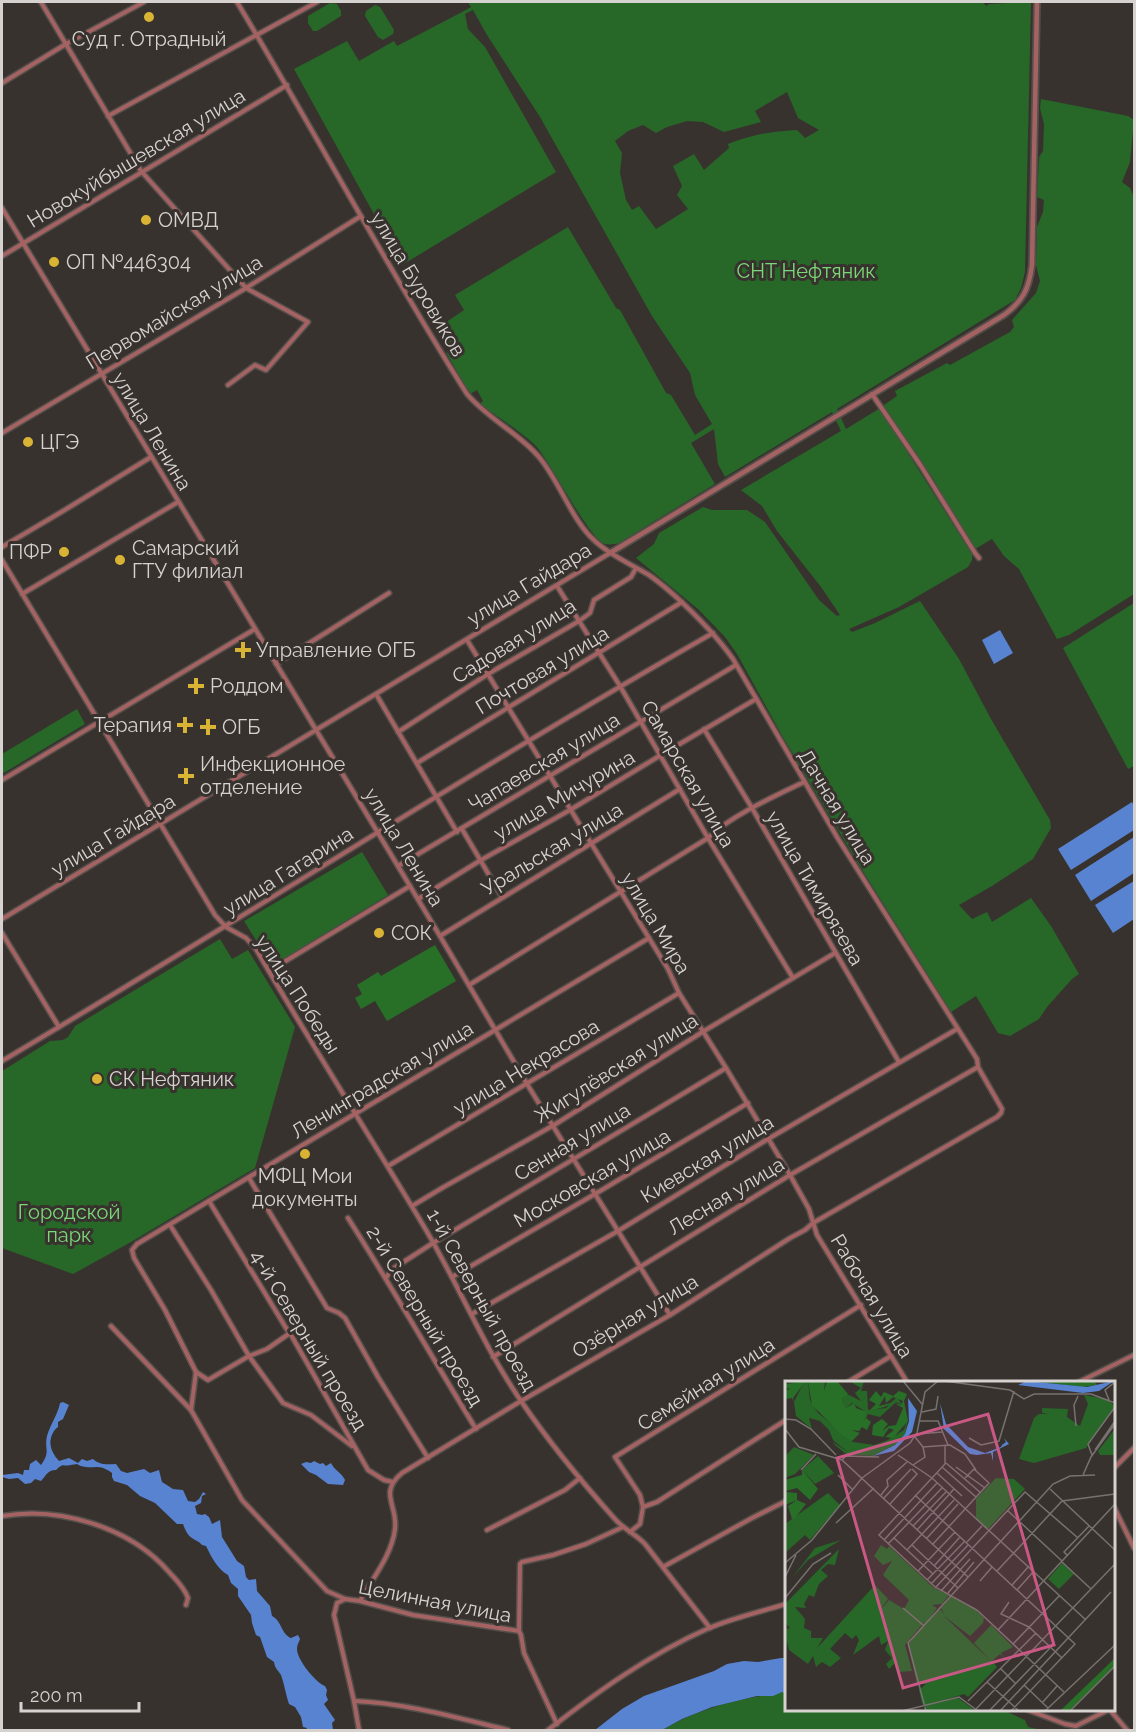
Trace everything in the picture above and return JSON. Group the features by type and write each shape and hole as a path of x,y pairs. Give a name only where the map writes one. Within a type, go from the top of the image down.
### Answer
{"street":[{"path":"41,2 141,171 246,288 308,322 266,370 255,365 228,385"},
{"path":"2,83 66,44 144,2"},
{"name":"улица Буровиков","path":"237,2 467,394 478,407 531,448 547,468 581,525 593,540 610,553"},
{"path":"108,116 256,33 317,2"},
{"path":"610,553 1016,306 1027,287 1032,265 1037,2"},
{"name":"Новокуйбышевская улица","path":"2,256 287,86"},
{"name":"улица Ленина","path":"2,208 527,1084 670,1315"},
{"name":"Первомайская улица","path":"2,433 246,288 361,216"},
{"path":"872,394 980,558"},
{"path":"2,547 150,457"},
{"path":"22,594 178,502"},
{"name":"Дачная улица","path":"610,553 654,578 682,602 713,633 736,665 863,880 977,1059 978,1067 1002,1109"},
{"name":"улица Гайдара","path":"2,919 610,553"},
{"name":"улица Победы","path":"2,560 215,915 226,927 246,938 256,949 356,1114"},
{"name":"Садовая улица","path":"398,732 488,674 579,621 590,613 594,600 631,577 636,568"},
{"name":"Самарская улица","path":"557,586 620,686 708,838 794,978"},
{"path":"276,664 389,593"},
{"name":"Почтовая улица","path":"417,763 682,602"},
{"path":"2,780 255,629"},
{"name":"улица Гагарина","path":"2,1061 620,686 713,633"},
{"name":"улица Мира","path":"467,640 650,938 679,993 748,1103 809,1209 813,1223"},
{"name":"Чапаевская улица","path":"398,866 736,665"},
{"path":"376,694 457,832"},
{"name":"улица Мичурина","path":"418,899 756,699"},
{"name":"улица Тимирязева","path":"704,729 899,1062"},
{"path":"469,985 708,838 715,831 752,808 804,782"},
{"name":"Уральская улица","path":"440,936 680,789"},
{"path":"462,829 502,897"},
{"path":"269,971 410,886"},
{"path":"2,933 59,1027"},
{"name":"Ленинградская улица","path":"196,1372 165,1310 134,1258 132,1250 137,1244 650,938"},
{"name":"Жигулёвская улица","path":"412,1206 554,1125 704,1031 835,953"},
{"name":"улица Некрасова","path":"388,1166 679,993"},
{"name":"Киевская улица","path":"472,1314 957,1029"},
{"name":"Лесная улица","path":"493,1357 790,1175 978,1067"},
{"name":"Сенная улица","path":"386,1278 391,1270 434,1243 726,1068"},
{"name":"Московская улица","path":"452,1277 748,1103"},
{"name":"Озёрная улица","path":"393,1482 402,1473 521,1401 670,1315 813,1223 997,1117 1002,1109"},
{"name":"1-й Северный проезд","path":"356,1114 434,1243 493,1357 521,1401 573,1471 614,1519 645,1544 710,1628"},
{"path":"249,1178 327,1308 345,1318 428,1458"},
{"name":"4-й Северный проезд","path":"209,1201 290,1333 368,1470 384,1480 393,1482"},
{"name":"2-й Северный проезд","path":"348,1218 476,1429"},
{"name":"Рабочая улица","path":"813,1223 817,1235 906,1381"},
{"path":"170,1224 249,1356 283,1403 311,1415 355,1448"},
{"name":"Семейная улица","path":"643,1507 640,1495 615,1457 861,1305"},
{"name":"Целинная улица","path":"111,1326 191,1410 242,1500 327,1592 345,1599 413,1615 519,1631"},
{"path":"191,1410 196,1372 208,1380 249,1356 267,1349 290,1333"},
{"path":"1083,1381 1134,1355"},
{"path":"851,1381 891,1356"},
{"path":"630,1532 640,1524 643,1507 657,1502 785,1421"},
{"path":"1115,1465 1134,1448"},
{"path":"487,1530 565,1490 580,1478"},
{"path":"360,1602 387,1555 394,1536 395,1520 390,1496 393,1482"},
{"path":"663,1567 785,1502"},
{"path":"1115,1511 1134,1548"},
{"path":"2,1516 57,1515 122,1536 156,1557 183,1587 188,1598 186,1605"},
{"name":"Целинная улица","path":"556,1724 524,1653 519,1631 520,1564 575,1548 623,1527"},
{"name":"Целинная улица","path":"345,1599 337,1604 334,1615 359,1731"},
{"path":"548,1731 604,1689 678,1643 710,1628 785,1604"},
{"path":"354,1701 376,1702 508,1731"},
{"path":"1031,1711 1076,1726 1107,1711"},
{"path":"1110,1711 1127,1731"}],"green space":[{"name":"СНТ Нефтяник","path":"468,2 983,2 986,6 1031,2 1025,272 1021,288 1015,300 837,409 846,429 897,396 895,391 947,363 950,365 1010,332 1014,327 1012,320 1036,293 1040,281 1036,265 1037,227 1043,212 1044,200 1037,197 1039,157 1043,151 1044,124 1040,108 1041,99 1128,116 1134,120 1130,162 1122,182 1130,188 1134,197 1134,594 1069,635 1057,639 1019,569 1004,556 992,539 975,549 934,480 905,439 901,442 972,554 972,560 968,567 899,607 849,629 852,632 875,623 920,601 959,659 1050,820 1051,828 1033,859 959,905 972,919 987,912 992,922 1031,898 1051,926 1079,974 1047,1007 1039,1019 1010,1036 998,1033 976,996 951,1012 856,860 784,739 737,654 725,637 698,609 636,558 654,544 659,533 703,507 712,510 747,510 765,522 819,600 837,616 840,615 777,531 762,506 741,490 841,431 832,412 725,477 718,464 714,429 691,443 715,484 619,543 605,544 598,539 580,516 536,446 480,404 483,401 477,390 470,394 447,354 449,345 439,327 464,310 455,295 568,227 616,308 620,310 666,393 671,395 695,435 712,424 695,395 690,373 652,316 540,117 473,10 465,14 468,29 485,47 556,172 402,265 294,69 347,41 359,61 394,41 397,46 471,7","holes":["787,92 798,118 819,130 805,138 797,130 762,134 728,144 729,148 704,170 694,154 673,166 682,186 677,195 688,209 656,229 639,206 632,210 626,200 620,173 622,153 615,141 628,131 643,125 656,133 687,121 703,122 724,132 761,122 755,111"]},
{"path":"330,3 337,4 341,16 317,31 313,31 308,23 308,16"},
{"path":"375,5 380,7 394,30 393,34 383,40 378,37 365,16 366,11"},
{"path":"1134,603 1134,766 1128,769 1063,648"},
{"path":"77,709 85,724 2,774 2,754"},
{"path":"362,852 388,895 272,966 244,921"},
{"name":"Городской парк","path":"220,939 232,959 248,950 295,1027 255,1168 73,1274 2,1248 2,1071 50,1041 63,1040 68,1037 75,1026"},
{"path":"435,945 456,981 387,1021 375,1001 361,1009 355,998 362,994 357,985 378,972 381,976"},
{"path":"782,1692 785,1694 785,1711 1005,1711 1025,1720 1028,1727 1042,1730 662,1730 695,1714 719,1706 743,1699"}],"water":[{"path":"1000,630 1013,653 994,664 982,640"},
{"path":"1132,802 1134,830 1071,870 1058,849"},
{"path":"1134,837 1134,873 1091,901 1075,875"},
{"path":"1134,881 1134,919 1113,933 1095,905"},
{"path":"60,1403 69,1405 63,1419 58,1422 50,1443 59,1461 69,1458 78,1463 82,1459 87,1461 93,1459 101,1464 116,1464 121,1471 127,1473 144,1469 150,1473 159,1470 162,1482 173,1489 183,1490 188,1501 195,1502 203,1492 206,1494 202,1496 201,1503 195,1506 197,1514 205,1514 212,1524 220,1520 222,1537 237,1561 244,1566 246,1577 249,1580 256,1579 257,1591 270,1606 272,1616 288,1636 291,1638 298,1635 300,1639 297,1648 303,1664 327,1690 328,1700 324,1704 335,1720 332,1723 333,1730 306,1730 307,1728 303,1727 301,1717 295,1707 289,1704 281,1675 274,1662 267,1657 260,1637 256,1635 251,1615 238,1596 238,1589 212,1558 206,1546 190,1537 183,1524 177,1524 155,1503 140,1496 127,1485 114,1481 112,1473 107,1469 77,1464 62,1465 49,1472 41,1481 35,1479 25,1484 18,1478 2,1477 2,1475 18,1473 23,1475 24,1470 29,1470 30,1464 36,1460 41,1465 47,1453 48,1432"},
{"path":"314,1461 326,1466 331,1463 345,1480 343,1485 328,1484 301,1464"},
{"path":"785,1658 785,1694 757,1696 712,1707 662,1730 595,1730 622,1709 644,1696 714,1671 727,1664 744,1661 758,1662"}],"place":[{"name":"Суд г. Отрадный","path":"149,17"},
{"name":"ОМВД","path":"146,220"},
{"name":"ОП №446304","path":"54,262"},
{"name":"ЦГЭ","path":"28,442"},
{"name":"ПФР","path":"64,552"},
{"name":"Самарский ГТУ филиал","path":"120,560"},
{"name":"Управление ОГБ","path":"243,650"},
{"name":"Роддом","path":"196,686"},
{"name":"Терапия","path":"185,725"},
{"name":"ОГБ","path":"208,727"},
{"name":"Инфекционное отделение","path":"186,776"},
{"name":"СОК","path":"379,933"},
{"name":"СК Нефтяник","path":"97,1079"},
{"name":"МФЦ Мои документы","path":"305,1154"}]}
